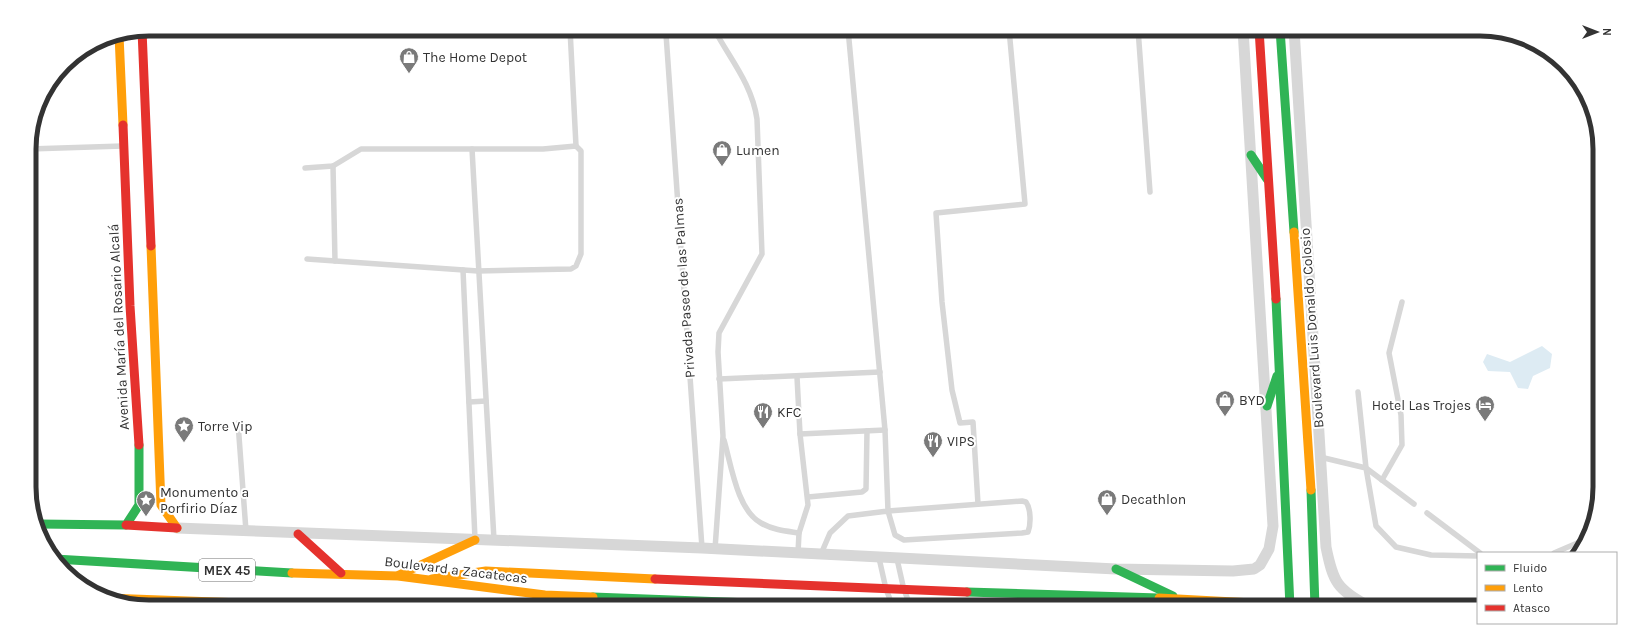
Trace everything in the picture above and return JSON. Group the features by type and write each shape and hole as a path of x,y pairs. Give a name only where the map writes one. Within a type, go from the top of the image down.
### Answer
{"main road":[{"name":"Avenida María del Rosario Alcalá","path":"126,526 139,505 142,36"},
{"path":"1260,36 1280,368 1290,600"},
{"name":"Boulevard Luis Donaldo Colosio","path":"1280,36 1312,504 1315,600"},
{"name":"Avenida María del Rosario Alcalá","path":"119,40 123,146 159,463 161,505 177,528"},
{"path":"1252,154 1268,181"},
{"path":"1299,310 1312,326"},
{"path":"1267,406 1280,368"},
{"path":"140,456 151,463 159,463"},
{"path":"1312,504 1322,481"},
{"path":"42,524 177,528"},
{"path":"298,534 341,573"},
{"path":"398,576 475,540"},
{"name":"Boulevard a Zacatecas","path":"62,559 283,573 341,573 398,576 545,594 687,600"},
{"path":"1116,569 1178,599"},
{"path":"432,579 486,571 904,590 1194,600"},
{"name":"MEX 45","path":"138,599 157,600"}],"street":[{"path":"177,528 298,534 715,548 897,559 1116,569 1254,569 1260,565 1269,549 1273,526 1244,36"},
{"name":"Boulevard Luis Donaldo Colosio","path":"1294,36 1326,546 1330,568 1344,592 1358,600"}],"lane":[{"path":"307,259 478,271 571,269 576,266 581,254 581,151 576,146 570,36"},
{"name":"Privada Paseo de las Palmas","path":"666,36 702,548"},
{"path":"715,548 723,436 719,380 719,333 762,254 757,119 755,104 749,89 718,36"},
{"path":"821,554 830,533 848,516 888,511 1026,502 1028,505 1030,526 1028,532 1022,533 904,540 895,535 888,511 885,430 849,36"},
{"path":"978,504 973,422 960,423 952,390 942,302 936,213 1025,204 1010,36"},
{"path":"1139,36 1150,192"},
{"path":"36,149 123,146"},
{"path":"305,168 333,166 361,149 543,149 576,146"},
{"path":"472,149 494,541"},
{"path":"333,166 336,261"},
{"path":"463,270 475,540"},
{"path":"1382,480 1402,445 1400,415 1389,353 1402,302"},
{"path":"719,380 880,372"},
{"path":"797,377 800,434 808,497 806,515 799,533 798,553"},
{"path":"1358,392 1366,468 1376,526 1396,546 1431,555 1477,556"},
{"path":"469,402 486,401"},
{"path":"238,423 246,531"},
{"path":"800,434 885,430"},
{"path":"808,497 862,492 866,489 867,431"},
{"path":"723,436 737,488 748,511 759,522 774,529 799,533"},
{"path":"1320,457 1366,468 1414,504"},
{"path":"1427,513 1479,552"},
{"path":"1556,552 1578,543"},
{"path":"879,558 886,589 890,600"},
{"path":"897,559 904,590 908,600"}],"shaded area":[{"path":"1542,346 1552,354 1550,368 1533,376 1528,389 1518,388 1510,372 1488,371 1483,362 1487,354 1510,362"}],"traffic: fast":[{"path":"1280,36 1294,232"},
{"path":"1251,155 1267,179"},
{"path":"1276,299 1290,600"},
{"path":"1267,406 1277,376"},
{"path":"42,524 126,525 139,505 139,445"},
{"path":"1311,490 1315,600"},
{"path":"62,559 292,573"},
{"path":"1116,569 1173,596"},
{"path":"967,592 1159,598"},
{"path":"593,597 671,600"}],"traffic: slow":[{"path":"119,40 123,125"},
{"path":"1294,232 1311,490"},
{"path":"151,246 161,505 177,528"},
{"path":"399,575 475,540"},
{"path":"432,579 486,571 655,579"},
{"path":"292,573 398,576 545,595 593,597"},
{"path":"1159,598 1197,600"},
{"path":"135,599 160,600"}],"traffic: jam":[{"path":"142,36 151,246"},
{"path":"1259,36 1276,299"},
{"path":"123,125 130,306 139,445"},
{"path":"126,525 177,528"},
{"path":"298,534 341,573"},
{"path":"655,579 967,592"}],"place":[{"name":"The Home Depot","path":"409,74"},
{"name":"Lumen","path":"722,167"},
{"name":"BYD","path":"1225,417"},
{"name":"Hotel Las Trojes","path":"1485,422"},
{"name":"KFC","path":"763,429"},
{"name":"Torre Vip","path":"184,443"},
{"name":"VIPS","path":"933,458"},
{"name":"Decathlon","path":"1107,516"},
{"name":"Monumento a Porfirio Díaz","path":"146,517"}]}
